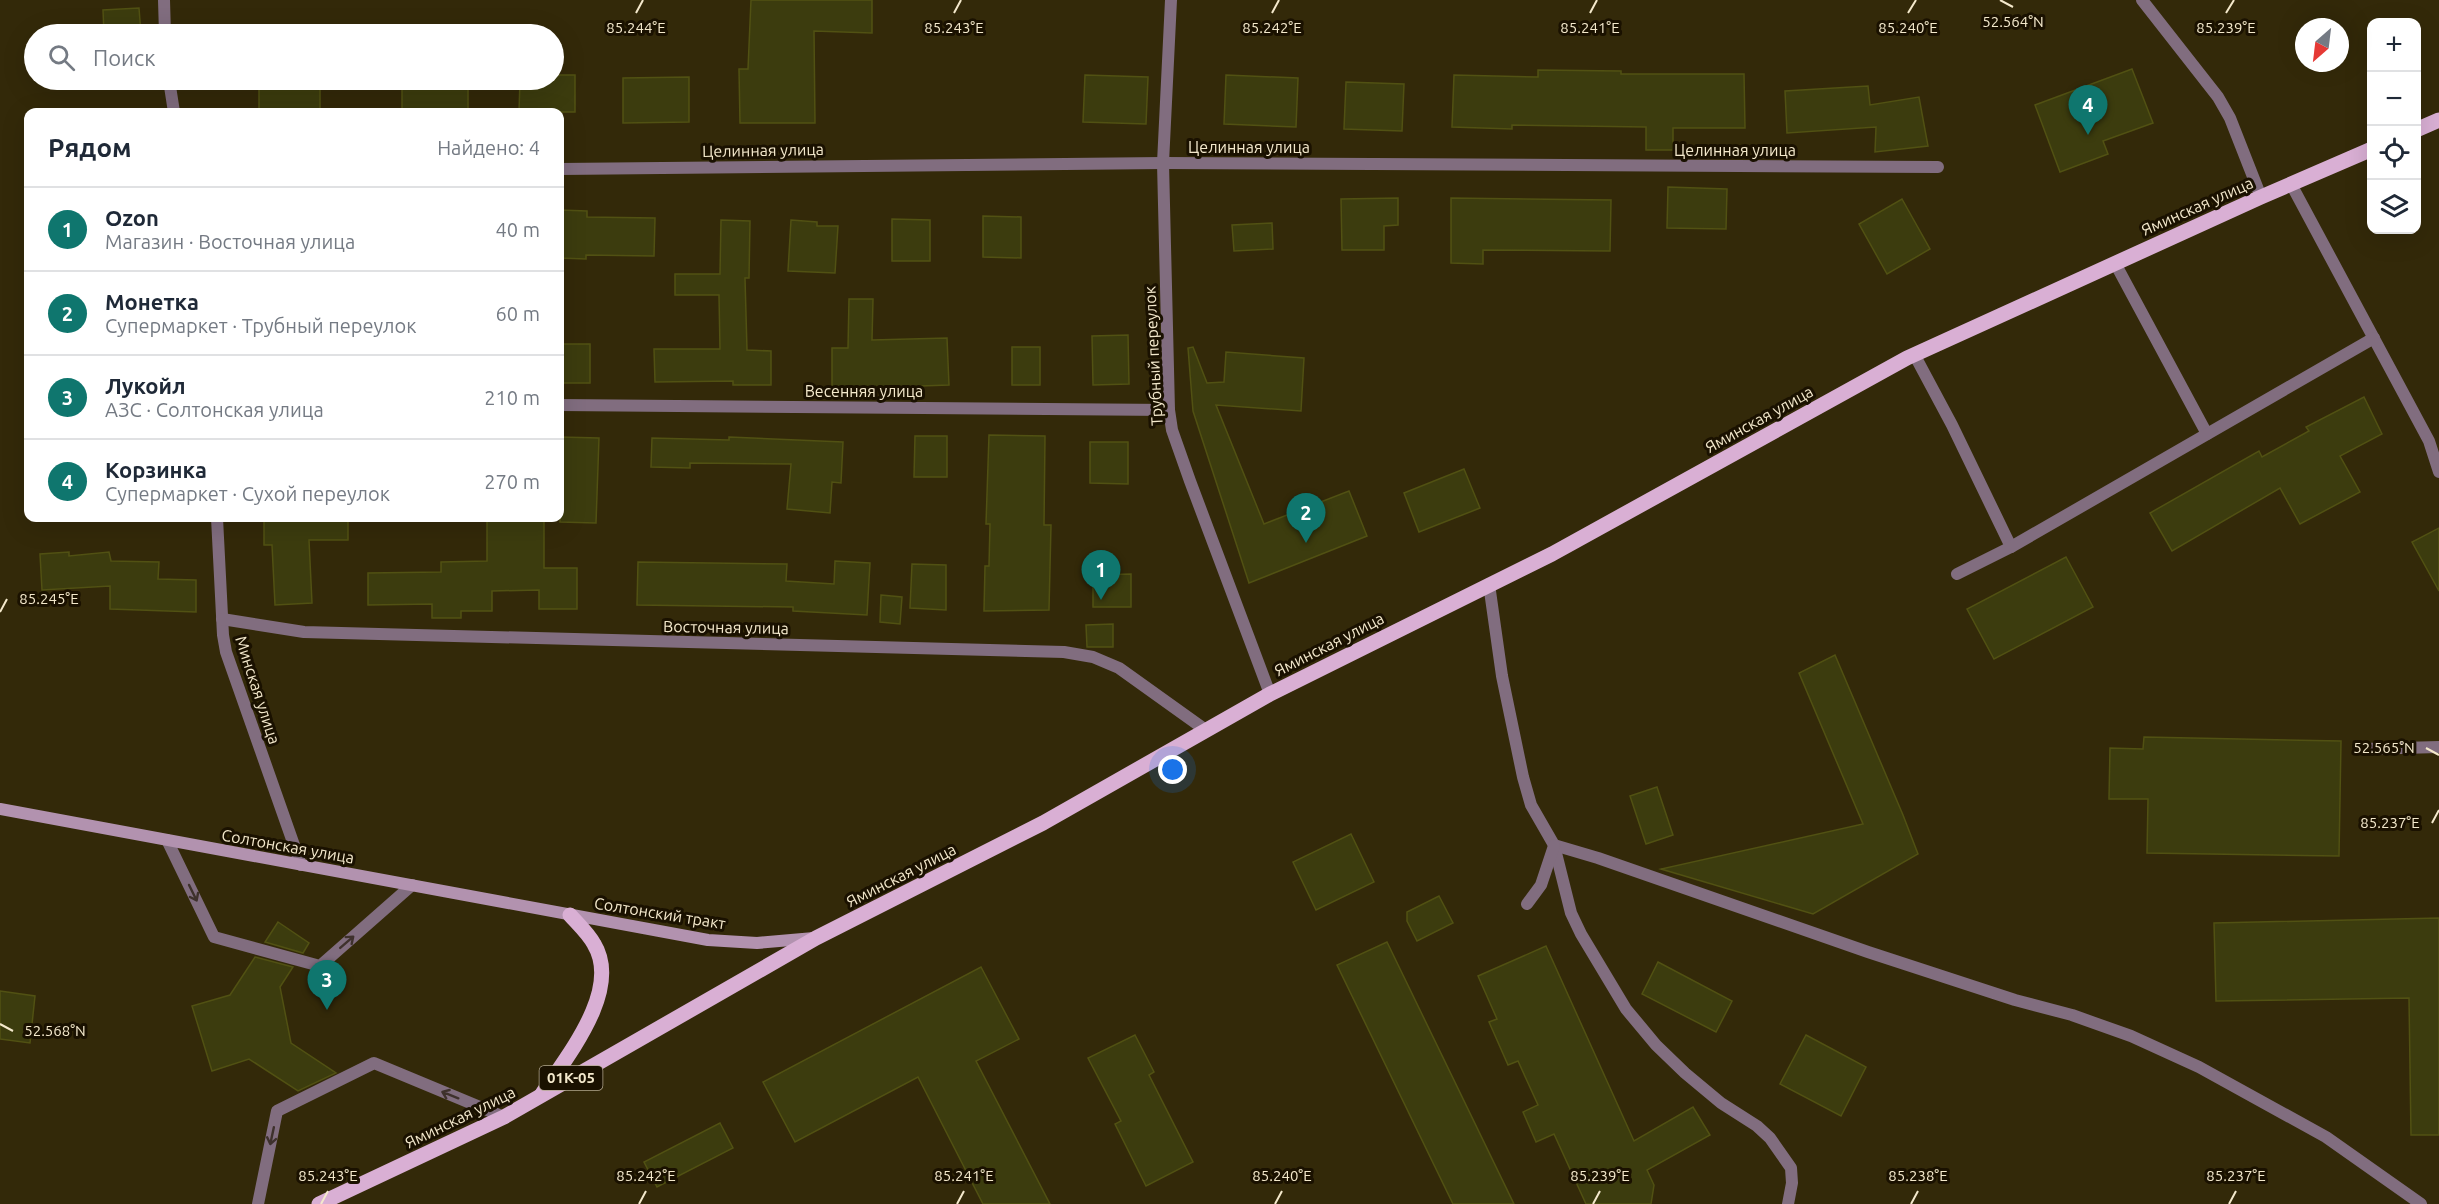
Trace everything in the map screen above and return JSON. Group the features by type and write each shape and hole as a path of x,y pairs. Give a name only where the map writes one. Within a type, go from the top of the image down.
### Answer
{"main road":[{"path":"2421,128 2439,120"},
{"name":"Яминская улица","path":"327,1202 504,1117 816,938 1043,823 1270,694 1551,554 1914,354 2367,151"},
{"name":"Солтонская улица","path":"0,810 570,915"},
{"path":"541,1096 586,1027 598,998 602,967 595,945 570,915"},
{"name":"Солтонский тракт","path":"570,915 708,940 757,943 816,938"}],"street":[{"path":"164,0 165,24"},
{"name":"Трубный переулок","path":"1171,0 1163,163 1169,410 1172,430 1190,481 1270,694"},
{"path":"2142,0 2218,97 2230,118 2261,197"},
{"path":"171,90 173,108"},
{"name":"Целинная улица","path":"564,169 1163,163 1938,167"},
{"path":"2291,184 2429,441 2439,472"},
{"path":"2115,263 2207,434"},
{"path":"1957,574 2011,547 2374,338"},
{"path":"1914,354 1953,425 2011,547"},
{"name":"Весенняя улица","path":"564,405 1169,410"},
{"name":"Минская улица","path":"217,522 223,635 231,670 301,865"},
{"path":"1489,584 1502,676 1523,777 1531,805 1554,845 1571,913 1626,1009 1656,1045 1685,1073 1770,1138 1791,1168 1792,1183 1788,1204"},
{"name":"Восточная улица","path":"222,619 304,632 1064,652 1093,657 1119,668 1207,731"},
{"path":"2364,749 2439,747"},
{"path":"167,840 214,937 320,966 412,885"},
{"path":"1527,904 1541,885 1554,845"},
{"path":"1554,845 1598,858 1958,982 2072,1015 2131,1036 2199,1067 2326,1137 2421,1204"},
{"path":"258,1204 277,1111 374,1063 504,1117"}],"building":[{"path":"751,0 872,0 872,33 814,31 815,123 740,123 739,69 748,69"},
{"path":"139,8 140,24 104,24 103,10"},
{"path":"2132,69 2153,123 2103,141 2108,154 2060,172 2035,105"},
{"path":"1538,70 1621,71 1621,74 1744,74 1745,128 1673,128 1673,150 1646,150 1646,127 1512,125 1512,129 1452,127 1454,75 1538,77"},
{"path":"564,75 575,75 575,112 564,112 564,108 519,108 520,90 564,90"},
{"path":"1085,75 1148,77 1146,124 1083,122"},
{"path":"1226,75 1298,78 1296,127 1224,124"},
{"path":"689,77 689,122 623,123 623,78"},
{"path":"1346,82 1404,84 1402,131 1344,129"},
{"path":"1868,86 1870,105 1919,97 1928,146 1875,152 1876,127 1787,133 1785,91"},
{"path":"259,90 320,90 320,108 259,108"},
{"path":"402,90 468,90 468,108 402,108"},
{"path":"1668,187 1727,189 1726,229 1667,228"},
{"path":"1398,198 1398,225 1384,226 1384,250 1342,250 1341,199"},
{"path":"1451,198 1611,200 1610,251 1483,250 1483,264 1451,263"},
{"path":"1902,199 1930,249 1887,274 1859,224"},
{"path":"564,210 587,211 587,217 655,218 654,256 586,255 586,259 564,258"},
{"path":"983,216 1021,217 1021,258 983,257"},
{"path":"892,219 930,220 930,261 892,261"},
{"path":"721,220 750,221 749,278 745,278 747,350 771,351 771,385 733,385 733,381 655,382 654,349 720,349 719,295 675,295 675,274 720,274"},
{"path":"791,220 817,222 817,226 838,226 835,273 788,271"},
{"path":"1272,223 1273,249 1234,251 1232,225"},
{"path":"849,299 873,299 872,340 947,338 949,385 832,389 832,348 848,348"},
{"path":"1128,335 1129,384 1093,385 1092,336"},
{"path":"564,344 590,344 590,383 564,383"},
{"path":"1012,347 1040,347 1040,385 1012,385"},
{"path":"1193,347 1207,383 1224,382 1226,352 1304,358 1301,411 1216,405 1264,524 1349,491 1367,536 1249,583 1193,411 1188,348"},
{"path":"2364,397 2382,434 2340,456 2360,492 2300,524 2280,488 2172,551 2150,513 2259,451 2262,457 2309,431 2306,427"},
{"path":"989,435 1045,436 1044,525 1051,525 1049,610 984,611 985,566 989,566 990,524 986,524"},
{"path":"915,436 947,436 947,477 914,477"},
{"path":"564,437 599,438 596,523 560,522 564,522"},
{"path":"729,437 843,442 841,483 832,482 830,513 787,509 791,464 690,463 690,468 651,467 652,438 729,440"},
{"path":"1090,442 1128,442 1128,484 1090,483"},
{"path":"1464,469 1480,508 1419,532 1404,493"},
{"path":"264,522 348,522 348,540 309,540 312,603 275,605 272,545 264,545"},
{"path":"487,522 544,522 544,568 577,568 577,609 539,609 539,590 492,591 492,611 461,611 461,618 432,618 432,604 368,605 368,573 441,572 441,562 487,561"},
{"path":"2439,528 2439,591 2412,542"},
{"path":"69,552 69,556 109,552 111,561 159,562 158,579 196,580 196,612 110,609 110,586 42,590 40,554"},
{"path":"2066,557 2093,607 1994,659 1967,609"},
{"path":"835,561 870,563 867,615 793,611 793,607 637,605 638,562 787,564 786,581 834,584"},
{"path":"912,564 946,565 946,610 910,608"},
{"path":"1131,574 1131,607 1093,607 1093,575"},
{"path":"881,595 902,597 900,624 880,622"},
{"path":"1113,624 1113,647 1087,647 1086,625"},
{"path":"1835,655 1918,854 1813,914 1661,869 1863,824 1799,673"},
{"path":"2144,737 2341,741 2339,856 2147,853 2148,799 2109,799 2110,748 2143,749"},
{"path":"1657,787 1673,835 1646,844 1630,796"},
{"path":"1351,834 1374,882 1316,910 1293,862"},
{"path":"1439,896 1453,923 1417,941 1407,921 1407,912"},
{"path":"2439,918 2439,1135 2411,1135 2409,998 2216,1001 2214,923"},
{"path":"278,922 309,943 303,953 265,942"},
{"path":"1387,942 1514,1204 1453,1204 1337,965"},
{"path":"1546,946 1634,1141 1693,1107 1710,1135 1647,1170 1654,1185 1651,1204 1586,1204 1554,1134 1536,1142 1523,1112 1538,1105 1518,1061 1508,1065 1489,1022 1497,1019 1478,976"},
{"path":"255,957 293,967 280,987 291,1043 336,1073 298,1091 249,1059 212,1071 192,1006 230,995"},
{"path":"1658,962 1732,1001 1716,1032 1642,994"},
{"path":"981,967 1019,1039 976,1061 1050,1204 983,1204 918,1077 795,1142 763,1082"},
{"path":"0,991 35,996 30,1043 0,1039"},
{"path":"1135,1035 1154,1072 1149,1075 1193,1162 1146,1186 1115,1124 1121,1121 1088,1058"},
{"path":"1806,1035 1866,1067 1841,1116 1780,1084"},
{"path":"720,1123 733,1148 657,1187 644,1162"}],"place":[{"name":"Корзинка","path":"2088,135"},
{"name":"Монетка","path":"1306,543"},
{"name":"Ozon","path":"1101,600"},
{"name":"Лукойл","path":"327,1010"}]}
